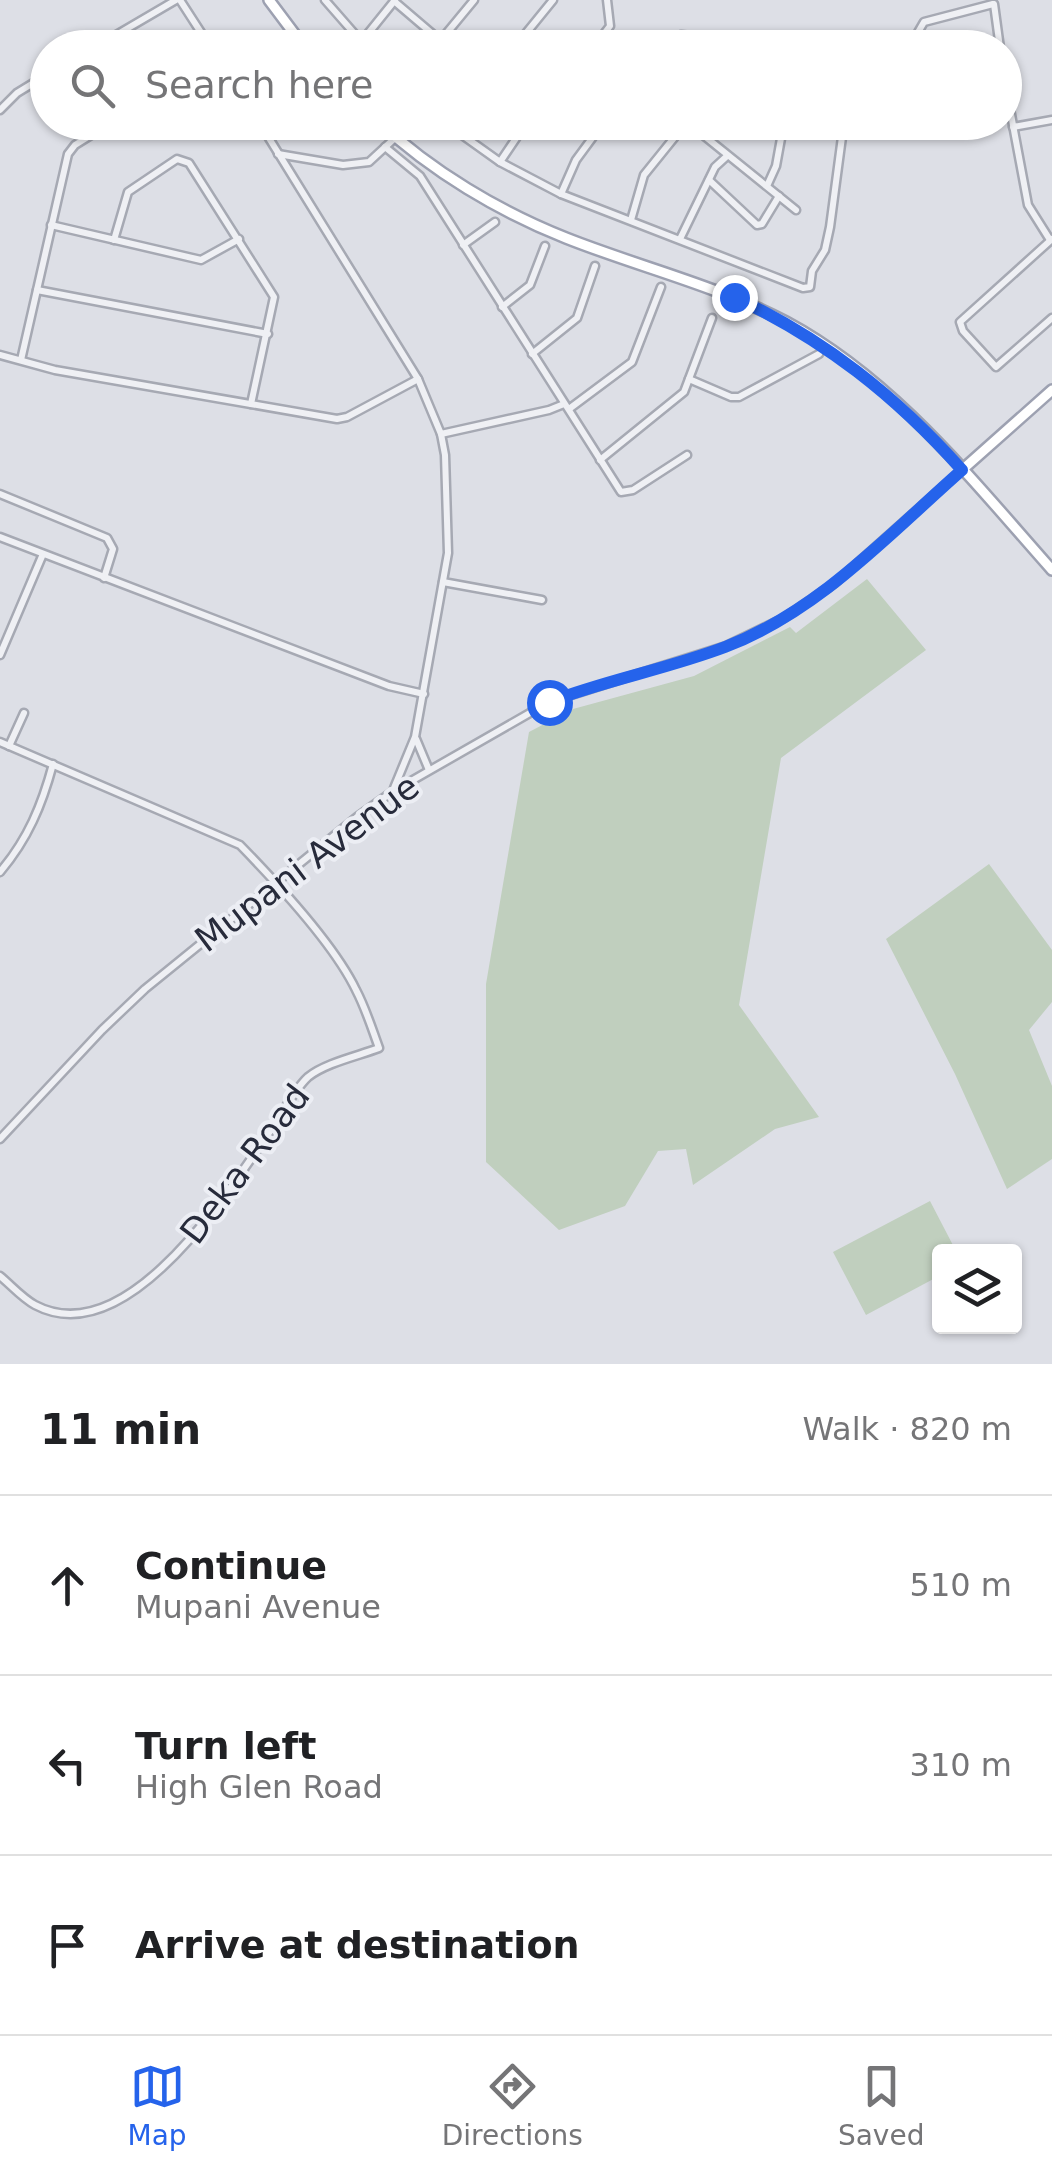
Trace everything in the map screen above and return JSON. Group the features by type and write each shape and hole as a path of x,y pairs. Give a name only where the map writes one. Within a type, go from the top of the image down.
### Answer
{"main road":[{"path":"269,0 292,30"},
{"path":"401,140 434,167 533,223 734,297 789,324 873,382 962,470 1052,570"},
{"path":"962,470 1052,390"}],"street":[{"path":"130,30 178,0 199,30"},
{"path":"325,0 352,30"},
{"path":"448,30 474,0"},
{"path":"529,30 553,0"},
{"path":"607,0 610,26 607,30"},
{"path":"374,30 394,1 428,30"},
{"path":"920,30 924,22 993,2 997,30"},
{"path":"0,110 30,85"},
{"path":"1022,125 1052,120"},
{"path":"21,360 68,154 82,140"},
{"path":"270,140 418,379 441,434 445,455 449,548 415,737 392,792"},
{"path":"278,154 342,165 369,162 392,140"},
{"path":"469,140 500,162 562,194 788,284 810,288 812,271 825,250 830,227 842,140"},
{"path":"500,162 515,140"},
{"path":"562,194 576,160 591,140"},
{"path":"631,220 644,175 673,140"},
{"path":"708,140 796,210"},
{"path":"767,186 781,140"},
{"path":"1016,140 1029,209 1051,239 960,322 962,332 996,367 1052,318"},
{"path":"385,147 420,176 621,492 687,455"},
{"path":"680,239 718,163 727,156"},
{"path":"114,240 128,192 177,159 192,166 274,297 251,404"},
{"path":"709,180 757,225 762,224 780,196"},
{"path":"463,245 495,222"},
{"path":"51,225 201,260 239,240"},
{"path":"502,307 530,285 545,246"},
{"path":"532,354 577,318 595,266"},
{"path":"441,434 566,407 632,362 661,287"},
{"path":"36,290 268,334"},
{"path":"600,460 684,392 712,318"},
{"path":"0,354 55,370 342,419 418,379"},
{"path":"689,379 731,398 738,397 818,354"},
{"name":"Mupani Avenue","path":"0,1139 146,988 392,792 549,702 726,646 784,618 834,583 962,470"},
{"path":"0,494 107,538 113,549 104,578"},
{"path":"0,537 389,686 424,694"},
{"path":"0,655 43,554"},
{"path":"443,582 542,600"},
{"path":"9,746 24,713"},
{"path":"415,737 429,770"},
{"path":"0,742 232,839 275,883"},
{"path":"0,872 26,838 41,807 54,764"},
{"name":"Deka Road","path":"0,1276 32,1304 49,1310 79,1313 116,1301 140,1286 189,1241 309,1077 379,1048 344,968 275,883"}],"green space":[{"path":"867,579 926,650 781,758 739,1005 819,1117 775,1129 693,1185 686,1149 658,1151 625,1206 559,1230 486,1162 486,984 529,732 573,709 694,676 790,627 796,633"},
{"path":"989,864 1052,950 1052,1002 1029,1030 1052,1086 1052,1159 1007,1189 955,1074 886,939"},
{"path":"930,1201 952,1244 932,1244 932,1280 866,1315 833,1252"}],"route":[{"path":"549,702 687,660 784,618 814,600 962,470 918,422 873,382 814,339 734,297"}]}
